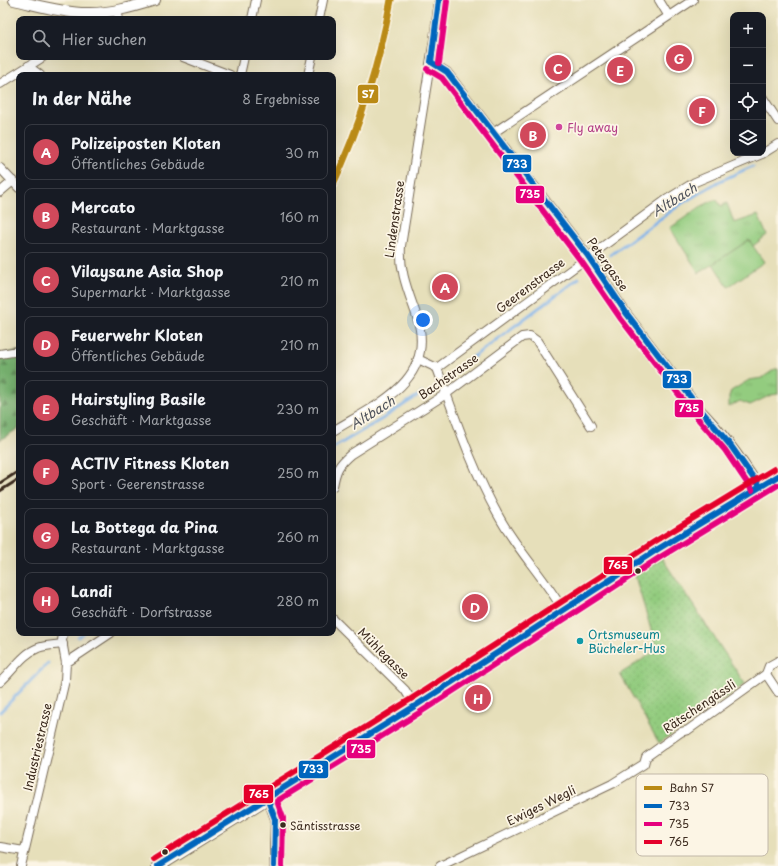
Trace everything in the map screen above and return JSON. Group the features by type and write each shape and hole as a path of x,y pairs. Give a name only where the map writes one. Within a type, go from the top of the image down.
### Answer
{"main road":[{"path":"158,866 415,706 759,486 778,476"}],"street":[{"path":"14,0 85,16 118,15 155,0"},
{"path":"253,16 256,0"},
{"path":"319,16 322,0"},
{"name":"Lindenstrasse","path":"418,359 421,339 419,325 404,282 400,255 431,62 439,0"},
{"path":"659,0 668,15"},
{"path":"493,133 668,15 693,0"},
{"path":"19,72 38,60"},
{"path":"192,60 222,72"},
{"path":"241,72 243,60"},
{"path":"309,72 311,60"},
{"name":"Petergasse","path":"431,62 447,72 588,256 627,314 699,408 731,446 759,486"},
{"path":"28,66 36,72"},
{"path":"0,84 16,74"},
{"path":"766,103 778,121"},
{"name":"Geerenstrasse","path":"437,368 666,200 695,182 762,154 778,144"},
{"path":"0,168 16,184"},
{"path":"0,192 13,181"},
{"name":"Bachstrasse","path":"336,471 341,462 351,454 446,394 522,337 530,336 537,341 591,426"},
{"path":"0,354 16,351"},
{"path":"336,429 397,391 412,374 418,359 437,368 468,450 490,500 504,524 563,610"},
{"name":"Mühlegasse","path":"336,622 405,690 415,706"},
{"name":"Industriestrasse","path":"21,866 65,680 66,664 63,636"},
{"path":"66,664 107,636"},
{"path":"0,682 31,652 42,646 63,644"},
{"name":"Rätschengässli","path":"646,757 681,732 688,730 766,674 770,666 778,661"},
{"path":"766,674 778,692"},
{"name":"Ewiges Wegli","path":"440,866 612,784 644,764 646,757"},
{"path":"267,798 275,820 274,866"},
{"path":"0,846 24,851"}],"green space":[{"path":"717,200 721,206 727,203 734,223 758,215 767,235 753,246 749,240 699,273 670,228 700,207"},
{"path":"749,240 764,262 728,287 713,264"},
{"path":"16,351 16,430 0,440 0,354"},
{"path":"775,369 778,369 778,394 771,395 750,405 740,401 729,407 729,397 731,391 749,380 762,378"},
{"path":"662,558 745,684 659,743 620,674 657,650 635,576"}],"waterway":[{"name":"Altbach","path":"610,255 681,204 718,182 753,166"},
{"name":"Altbach","path":"461,366 579,278"},
{"name":"Altbach","path":"336,446 422,393"},
{"name":"Altbach","path":"0,712 48,663"}],"railway":[{"path":"0,483 16,473"},
{"path":"0,491 16,481"}],"rail line":[{"name":"S7","path":"336,177 368,94 381,47 391,0"}],"transit line":[{"name":"733","path":"431,62 439,0"},
{"name":"735","path":"439,63 447,1"},
{"name":"733","path":"431,62 447,72 588,256 627,314 699,408 731,446 759,486"},
{"name":"735","path":"427,69 442,78 581,261 621,319 693,413 725,450 752,490"},
{"name":"765","path":"154,859 411,699 654,542 774,469"},
{"name":"733","path":"158,866 415,706 658,549 778,476"},
{"name":"735","path":"282,866 283,818 277,801 419,713 662,556 778,485"},
{"name":"733","path":"267,798 275,819 274,866"}],"place":[{"name":"La Bottega da Pina","path":"679,58"},
{"name":"Vilaysane Asia Shop","path":"558,68"},
{"name":"Hairstyling Basile","path":"620,70"},
{"name":"ACTIV Fitness Kloten","path":"702,111"},
{"name":"Fly away","path":"559,127"},
{"name":"Mercato","path":"533,135"},
{"name":"Polizeiposten Kloten","path":"445,287"},
{"name":"Feuerwehr Kloten","path":"475,607"},
{"name":"Ortsmuseum Bücheler-Hus","path":"580,641"},
{"name":"Landi","path":"478,698"},
{"name":"Säntisstrasse","path":"283,825"}]}
